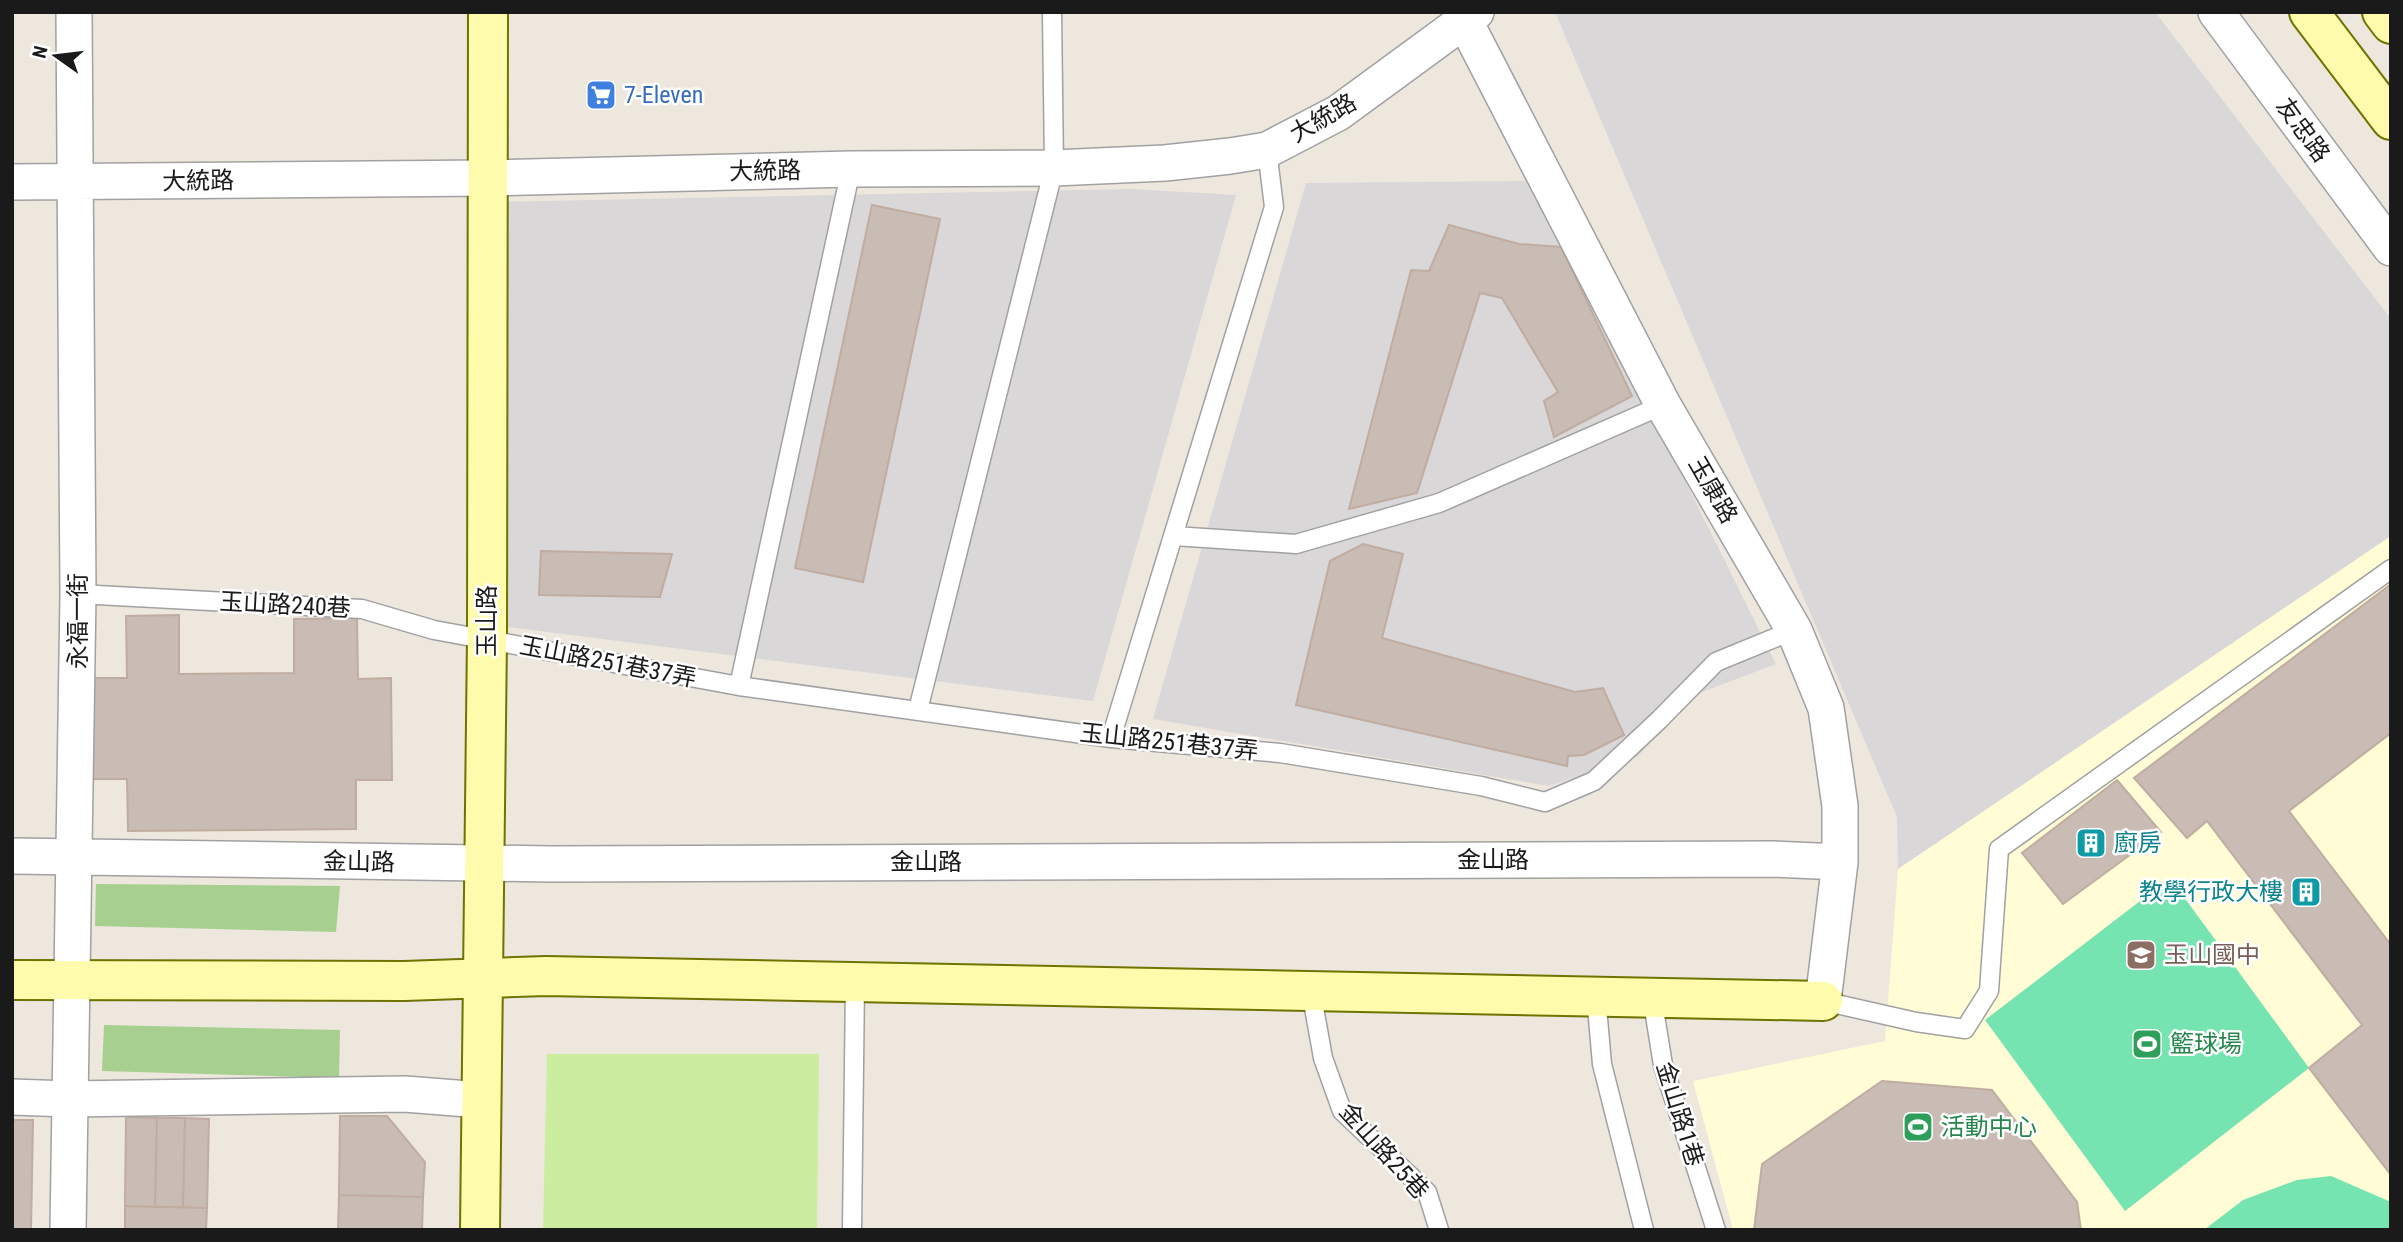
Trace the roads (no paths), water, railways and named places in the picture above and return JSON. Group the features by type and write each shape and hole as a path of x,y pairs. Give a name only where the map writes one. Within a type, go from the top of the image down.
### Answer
{"street":[{"name":"永福一街","path":"68,1230 78,594 75,12"},
{"name":"玉山路","path":"480,1230 487,638 488,12"},
{"name":"友忠路","path":"2216,12 2391,248"},
{"path":"2309,12 2391,120"},
{"path":"2382,12 2391,24"},
{"name":"大統路","path":"12,182 488,178 851,169 1054,168 1165,163 1267,150 1338,113 1467,15"},
{"name":"玉康路","path":"1467,15 1663,405 1794,630 1826,708 1840,806 1840,862 1823,1001"},
{"name":"金山路","path":"12,856 483,863 1731,859 1840,862"},
{"path":"12,980 404,982 546,976 1823,1001"},
{"path":"12,1097 69,1099 405,1094 481,1100"}],"lane":[{"path":"918,710 1054,168 1052,12"},
{"path":"1111,738 1274,207 1267,150"},
{"path":"739,686 851,169"},
{"path":"1174,536 1296,544 1439,503 1663,405"},
{"path":"1823,1001 1916,1022 1965,1029 1989,992 1999,849 2391,569"},
{"name":"玉山路240巷","path":"78,594 362,609 434,630 487,638"},
{"name":"玉山路251巷37弄","path":"487,638 534,650 739,686 1111,738 1280,753 1481,786 1545,802 1594,781 1660,720 1716,662 1794,630"},
{"path":"852,1230 855,983"},
{"name":"金山路25巷","path":"1311,991 1323,1058 1342,1111 1427,1192 1439,1230"},
{"path":"1597,996 1602,1064 1644,1230"},
{"name":"金山路1巷","path":"1652,997 1663,1065 1716,1230"}],"place":[{"name":"7-Eleven","path":"601,95"},
{"name":"廚房","path":"2091,843"},
{"name":"教學行政大樓","path":"2306,892"},
{"name":"玉山國中","path":"2141,955"},
{"name":"籃球場","path":"2147,1044"},
{"name":"活動中心","path":"1918,1127"}]}
